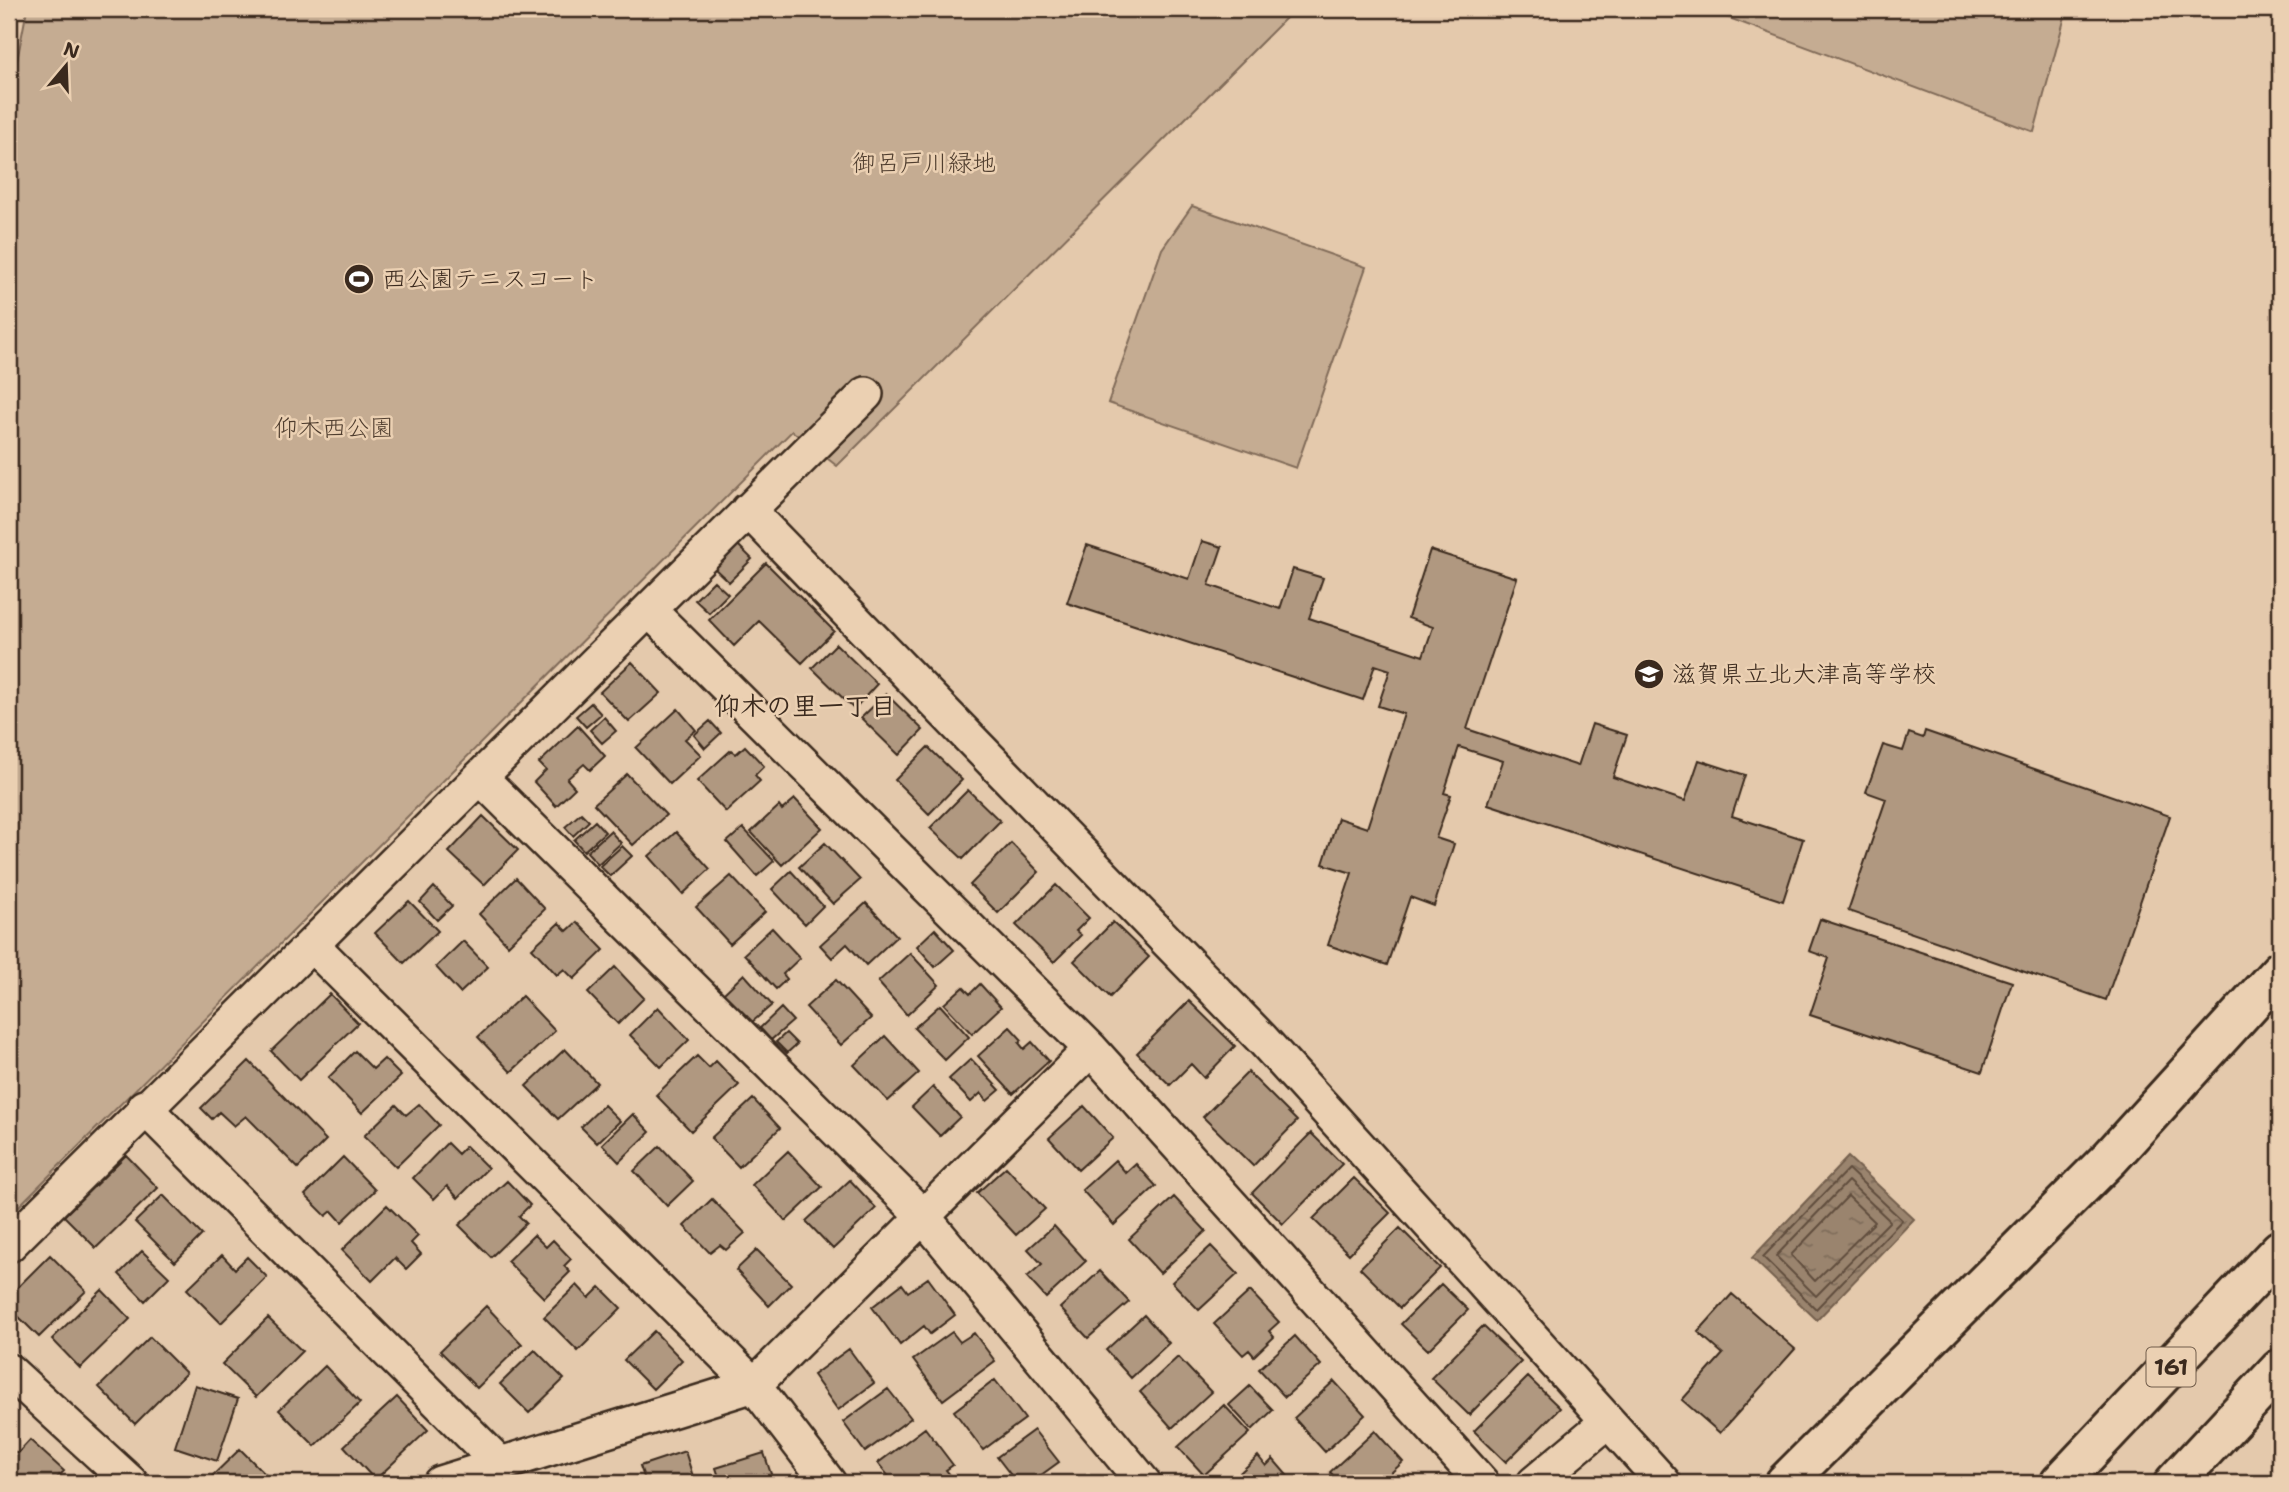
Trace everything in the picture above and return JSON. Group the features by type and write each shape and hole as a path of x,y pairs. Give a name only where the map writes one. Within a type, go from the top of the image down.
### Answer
{"main road":[{"path":"1785,1483 2111,1157 2280,971"},
{"name":"161","path":"2060,1483 2280,1250"},
{"path":"2174,1483 2280,1369"}],"street":[{"path":"9,1245 144,1107 312,945 866,394"},
{"path":"748,510 1262,1039 1664,1483"},
{"path":"649,610 1091,1049 1482,1483"},
{"path":"480,777 922,1214 1144,1483"},
{"path":"312,945 754,1385 828,1483"},
{"path":"440,1483 754,1385 922,1214 1091,1049"},
{"path":"144,1107 500,1464"},
{"path":"9,1371 131,1483"},
{"path":"1534,1483 1607,1422"}],"green space":[{"name":"仰木西公園","path":"27,9 1295,9 837,466 792,431 9,1216 9,102"},
{"path":"1705,9 2067,9 2034,132"},
{"path":"1192,206 1366,267 1296,468 1108,403 1162,249"}],"water":[{"path":"1848,1157 1914,1219 1817,1320 1752,1258"}],"building":[{"path":"1202,541 1222,547 1209,585 1280,609 1293,569 1323,578 1309,618 1423,656 1433,627 1408,618 1430,550 1517,578 1467,729 1578,766 1592,724 1627,735 1613,777 1685,801 1699,760 1745,775 1732,816 1803,839 1783,901 1488,804 1503,761 1459,747 1444,793 1451,795 1436,838 1454,844 1434,906 1410,897 1387,965 1328,945 1352,873 1323,864 1338,818 1367,828 1404,714 1378,706 1390,670 1375,665 1363,700 1067,603 1087,545 1189,579"},
{"path":"737,544 752,559 729,582 714,568"},
{"path":"766,563 834,631 802,663 759,621 734,646 709,620"},
{"path":"714,581 728,594 709,613 695,600"},
{"path":"836,644 877,684 854,709 812,668"},
{"path":"632,662 661,693 629,722 600,692"},
{"path":"886,694 923,730 899,755 861,718"},
{"path":"591,703 601,714 586,727 576,716"},
{"path":"678,709 696,730 685,739 701,755 670,784 636,748"},
{"path":"604,717 616,731 602,743 590,730"},
{"path":"710,721 721,733 705,748 694,735"},
{"path":"578,726 605,756 590,770 584,764 567,779 575,788 556,806 534,782 546,770 539,763"},
{"path":"1925,731 2170,816 2106,1000 1848,911 1886,799 1866,792 1883,745 1903,751 1909,733 1923,738"},
{"path":"745,746 764,766 755,775 760,781 726,812 697,781 731,750 736,754"},
{"path":"928,747 962,780 929,814 895,780"},
{"path":"627,774 666,815 633,845 594,804"},
{"path":"968,790 1000,821 963,859 930,828"},
{"path":"795,799 822,828 782,865 751,832 779,806 782,810"},
{"path":"581,813 589,821 573,836 565,827"},
{"path":"483,816 518,850 484,885 449,852"},
{"path":"595,821 605,832 584,851 574,840"},
{"path":"743,828 774,861 757,876 727,842"},
{"path":"610,831 621,843 598,864 587,852"},
{"path":"676,832 710,869 683,894 649,856"},
{"path":"825,843 860,880 833,904 799,867"},
{"path":"1011,843 1039,872 998,913 970,885"},
{"path":"622,846 632,856 610,876 600,866"},
{"path":"791,871 823,906 805,924 772,889"},
{"path":"731,876 765,912 730,944 696,907"},
{"path":"516,878 545,909 508,945 479,914"},
{"path":"1056,885 1089,918 1076,931 1081,935 1054,962 1016,925"},
{"path":"434,887 452,906 437,920 420,902"},
{"path":"409,901 438,931 404,963 375,933"},
{"path":"866,903 897,936 866,965 847,944 832,958 820,945"},
{"path":"1820,919 2012,982 1982,1072 1810,1015 1829,958 1809,951"},
{"path":"577,922 604,950 574,979 564,969 557,975 532,948 559,923 567,931"},
{"path":"1113,922 1149,957 1110,997 1074,961"},
{"path":"772,928 800,958 783,974 787,979 776,989 744,954"},
{"path":"935,929 954,950 935,967 917,946"},
{"path":"463,941 488,967 460,993 436,967"},
{"path":"910,953 939,985 907,1015 878,982"},
{"path":"615,967 644,998 618,1024 588,993"},
{"path":"744,974 772,1005 751,1023 723,994"},
{"path":"836,980 871,1018 841,1045 806,1007"},
{"path":"980,984 1001,1007 972,1034 944,1004 963,987 970,994"},
{"path":"330,994 358,1023 299,1080 271,1051"},
{"path":"522,996 555,1031 511,1072 478,1037"},
{"path":"1189,1001 1235,1046 1204,1078 1191,1064 1170,1085 1137,1053"},
{"path":"940,1005 969,1037 945,1060 914,1028"},
{"path":"658,1007 689,1040 661,1067 630,1035"},
{"path":"781,1008 793,1021 771,1040 760,1028"},
{"path":"1010,1027 1022,1040 1019,1043 1024,1049 1032,1042 1049,1061 1013,1094 978,1056"},
{"path":"786,1033 797,1044 787,1053 776,1042"},
{"path":"885,1036 919,1073 888,1101 854,1065"},
{"path":"565,1049 597,1083 558,1119 526,1086"},
{"path":"355,1051 373,1069 384,1059 401,1076 362,1113 328,1078"},
{"path":"697,1056 709,1068 716,1061 739,1085 691,1131 656,1095"},
{"path":"971,1059 1000,1090 987,1101 981,1093 971,1102 949,1079"},
{"path":"249,1061 326,1140 298,1168 246,1116 234,1126 219,1112 212,1119 201,1108"},
{"path":"1248,1072 1297,1121 1253,1166 1203,1117"},
{"path":"933,1087 960,1117 940,1136 912,1107"},
{"path":"753,1099 780,1128 739,1167 711,1138"},
{"path":"419,1104 439,1125 396,1167 364,1136 396,1105 406,1115"},
{"path":"604,1105 620,1121 597,1143 581,1127"},
{"path":"1084,1106 1113,1138 1078,1170 1049,1138"},
{"path":"633,1114 650,1132 619,1162 602,1144"},
{"path":"1311,1133 1342,1164 1283,1224 1252,1193"},
{"path":"447,1143 458,1154 466,1146 488,1168 458,1198 447,1186 434,1199 413,1178"},
{"path":"660,1146 693,1181 667,1206 634,1171"},
{"path":"788,1151 822,1187 786,1221 752,1185"},
{"path":"126,1155 158,1188 96,1248 64,1216"},
{"path":"343,1157 375,1190 342,1222 332,1211 326,1216 305,1195"},
{"path":"1115,1160 1126,1173 1136,1164 1156,1186 1114,1225 1082,1190"},
{"path":"1006,1167 1045,1209 1016,1235 977,1193"},
{"path":"1354,1178 1390,1213 1349,1254 1313,1219"},
{"path":"850,1180 876,1208 833,1249 806,1221"},
{"path":"507,1181 530,1205 519,1216 526,1223 491,1257 459,1225"},
{"path":"163,1195 202,1235 175,1262 135,1222"},
{"path":"1174,1197 1206,1231 1160,1273 1129,1239"},
{"path":"712,1199 745,1233 726,1250 720,1245 710,1253 684,1226"},
{"path":"387,1205 418,1236 411,1243 421,1254 406,1269 395,1258 372,1281 342,1250"},
{"path":"1054,1226 1086,1261 1046,1298 1027,1277 1042,1264 1028,1249"},
{"path":"1400,1228 1440,1268 1400,1308 1360,1268"},
{"path":"534,1235 546,1247 553,1240 571,1259 564,1266 570,1272 544,1298 507,1261"},
{"path":"1211,1246 1238,1274 1199,1310 1172,1282"},
{"path":"757,1250 791,1284 769,1306 736,1270"},
{"path":"142,1251 169,1277 145,1301 119,1274"},
{"path":"50,1255 86,1291 39,1337 9,1307 9,1296"},
{"path":"222,1255 235,1269 247,1257 267,1277 221,1323 187,1289"},
{"path":"1100,1271 1129,1302 1088,1338 1060,1308"},
{"path":"928,1278 955,1315 930,1334 924,1326 900,1345 872,1307 902,1284 908,1292"},
{"path":"1441,1284 1468,1310 1428,1350 1401,1324"},
{"path":"577,1285 589,1298 600,1287 621,1308 578,1351 544,1317"},
{"path":"102,1290 130,1319 80,1368 52,1339"},
{"path":"1250,1291 1279,1322 1269,1331 1274,1337 1254,1356 1249,1350 1243,1355 1214,1324"},
{"path":"1732,1294 1795,1349 1720,1433 1682,1400 1723,1354 1698,1332"},
{"path":"486,1306 522,1344 477,1388 440,1351"},
{"path":"1144,1315 1169,1343 1131,1378 1106,1350"},
{"path":"268,1318 302,1351 256,1397 222,1364"},
{"path":"1483,1326 1521,1362 1469,1415 1431,1378"},
{"path":"654,1331 682,1360 653,1389 624,1360"},
{"path":"952,1332 960,1342 974,1333 995,1361 943,1400 913,1360"},
{"path":"1295,1336 1321,1365 1285,1397 1259,1369"},
{"path":"150,1337 186,1373 135,1424 99,1387"},
{"path":"849,1349 874,1383 838,1410 813,1375"},
{"path":"535,1350 564,1379 529,1413 500,1384"},
{"path":"1178,1357 1211,1392 1172,1428 1140,1392"},
{"path":"325,1366 360,1403 315,1446 279,1410"},
{"path":"1528,1377 1560,1408 1506,1462 1474,1431"},
{"path":"995,1380 1025,1419 983,1450 954,1411"},
{"path":"1334,1381 1365,1415 1325,1452 1294,1418"},
{"path":"195,1385 238,1399 217,1461 175,1447"},
{"path":"1250,1386 1273,1410 1252,1430 1229,1405"},
{"path":"888,1389 911,1418 865,1452 843,1422"},
{"path":"397,1397 428,1430 375,1480 344,1446"},
{"path":"1224,1405 1250,1433 1204,1475 1178,1447"},
{"path":"925,1428 953,1465 946,1470 951,1476 942,1483 894,1483 878,1463"},
{"path":"1034,1430 1059,1462 1030,1483 1017,1483 997,1457"},
{"path":"1375,1431 1403,1462 1380,1483 1340,1483 1330,1472"},
{"path":"30,1440 64,1471 52,1483 9,1483 9,1446 17,1454"},
{"path":"240,1449 274,1483 205,1483"},
{"path":"685,1451 695,1483 646,1483 640,1466"},
{"path":"764,1453 774,1483 721,1483 716,1468"},
{"path":"1258,1456 1266,1466 1273,1459 1292,1481 1229,1483"}],"place":[{"name":"西公園テニスコート","path":"359,279"},
{"name":"滋賀県立北大津高等学校","path":"1649,674"}],"district":[{"name":"仰木の里一丁目","path":"805,705"}],"park label":[{"name":"御呂戸川緑地","path":"924,163"}]}
